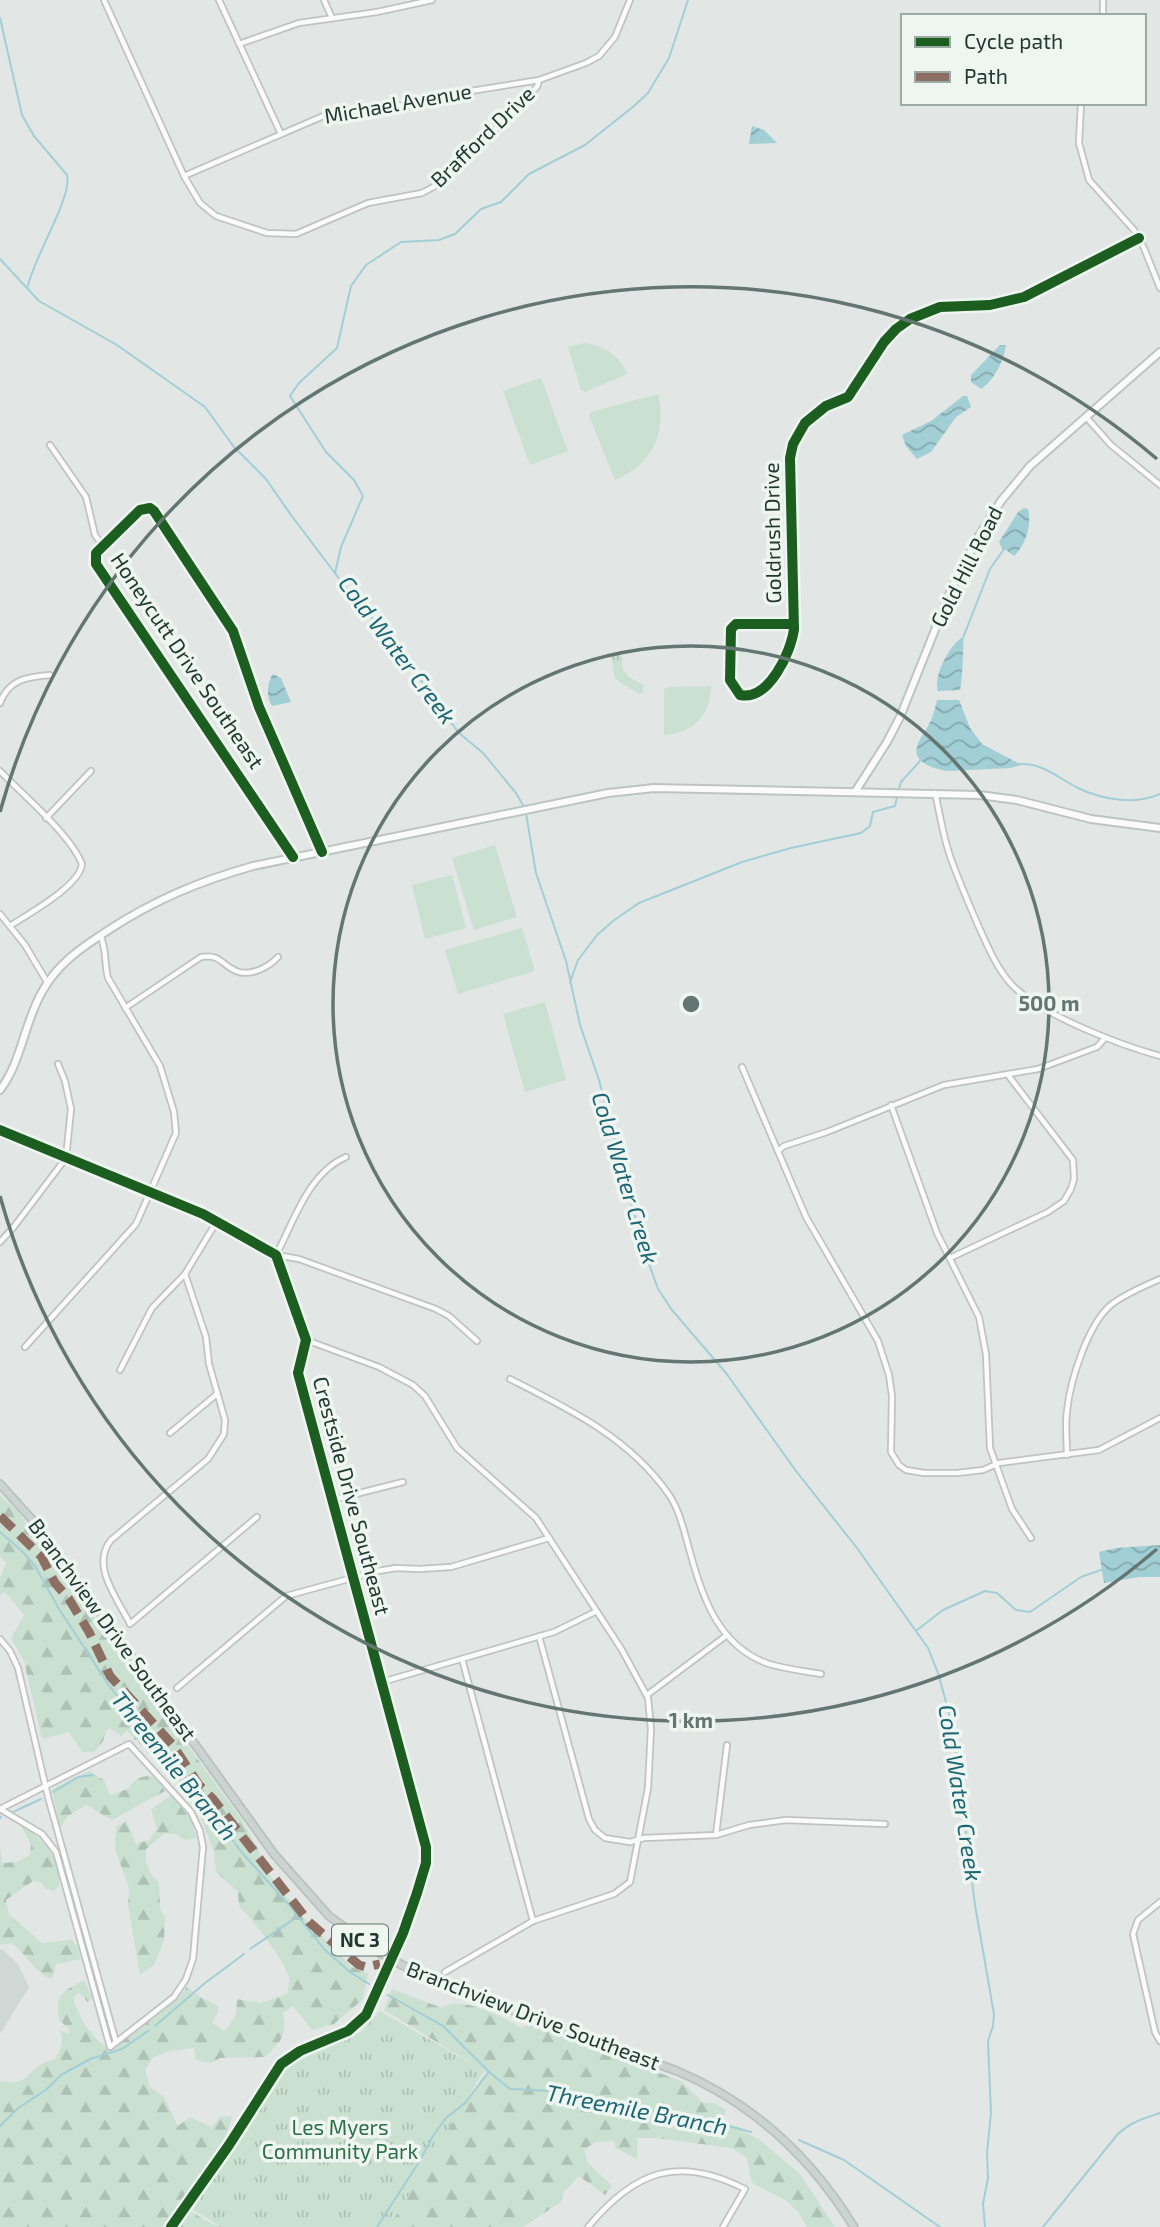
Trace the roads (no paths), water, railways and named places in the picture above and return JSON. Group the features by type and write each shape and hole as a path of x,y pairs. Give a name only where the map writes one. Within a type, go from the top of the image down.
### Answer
{"main road":[{"name":"Gold Hill Road","path":"855,792 900,717 953,585 1001,501 1030,466 1160,353"},
{"path":"0,1090 15,1064 36,1004 47,982 64,962 137,911 183,889 245,868 293,857 608,793 654,788 935,793 998,797 1091,819 1160,828"},
{"name":"Branchview Drive Southeast","path":"0,1484 36,1524 274,1854 329,1916 391,1960 450,1988 666,2067 714,2089 761,2119 803,2158 828,2188 854,2227"},
{"path":"171,2227 229,2145 276,2070 293,2056 356,2025 370,2008 391,1960"}],"street":[{"name":"Brafford Drive","path":"104,0 184,176 200,203 216,216 267,233 296,234 368,203 422,193 435,186 456,169 537,87 539,80 599,56 615,37 630,0"},
{"path":"219,0 281,134"},
{"path":"324,0 332,18"},
{"path":"239,44 282,27 377,12 430,0"},
{"name":"Michael Avenue","path":"184,176 328,114 402,105 539,80"},
{"path":"1081,105 1079,143 1089,180 1129,223 1139,238 1160,288"},
{"name":"Goldrush Drive","path":"794,624 736,624 731,629 730,680 740,695 754,694 773,677 785,661 792,643 794,624 790,458 793,444 805,423 826,406 848,397 884,342 910,319 940,307 990,305 1024,297 1139,238"},
{"path":"1086,416 1111,445 1160,485"},
{"path":"50,445 86,497 95,535 103,546"},
{"name":"Honeycutt Drive Southeast","path":"293,857 98,568 95,557 140,510 150,508 159,517 233,631 259,707 322,852"},
{"path":"0,703 13,683 50,675"},
{"path":"0,771 46,818 77,854 82,864 81,870 69,885 10,926"},
{"path":"46,818 91,771"},
{"path":"935,793 949,854 981,932 1006,977 1030,999 1105,1038 1160,1056"},
{"path":"0,914 31,953 47,982"},
{"path":"24,1348 136,1224 172,1145 177,1123 160,1066 108,978 105,968 106,947 100,935"},
{"path":"125,1008 201,957 216,957 242,973 270,966 278,957"},
{"path":"778,1151 784,1146 827,1132 944,1085 1038,1069 1097,1047 1105,1038"},
{"path":"0,1242 66,1158 71,1109 66,1084 58,1064"},
{"path":"743,1067 806,1217 878,1341 891,1384 890,1446 894,1459 906,1469 935,1474 984,1470 994,1465 1099,1450 1160,1418"},
{"path":"950,1258 1048,1212 1064,1201 1071,1189 1074,1178 1073,1160 1008,1075"},
{"path":"891,1105 921,1195 975,1308 983,1334 988,1438 994,1465 1012,1509 1031,1538"},
{"path":"0,1130 217,1222 276,1255 299,1259 436,1309 449,1315 477,1341"},
{"path":"346,1157 336,1161 314,1185 302,1202 276,1255 306,1340 379,1367 413,1385 432,1404 442,1426 457,1448 530,1512 622,1650 647,1695 651,1729 650,1769 633,1872 626,1886 614,1894 533,1921 445,1972"},
{"path":"120,1370 152,1308 185,1274 217,1222"},
{"path":"185,1274 206,1337 209,1364 225,1426 222,1440 208,1459 111,1540 104,1552 104,1572 130,1624 257,1517"},
{"path":"1067,1455 1067,1410 1090,1332 1112,1304 1126,1294 1160,1279"},
{"name":"Crestside Drive Southeast","path":"306,1340 298,1373 420,1821 427,1856 424,1875 391,1960"},
{"path":"510,1379 599,1426 662,1485 675,1505 704,1598 727,1635 767,1663 821,1674"},
{"path":"170,1433 217,1394"},
{"path":"332,1500 403,1482"},
{"path":"177,1688 279,1600 300,1591 396,1568 451,1567 549,1538"},
{"path":"382,1682 539,1636 574,1624 595,1612"},
{"path":"647,1695 727,1635"},
{"path":"539,1636 591,1825 600,1835 610,1840 630,1842 716,1835 749,1825 786,1820 885,1824"},
{"path":"0,1639 10,1651 18,1668 45,1787 116,2042"},
{"path":"461,1659 533,1921"},
{"path":"130,1744 191,1812 200,1831 203,1847 190,1971 174,1997 110,2047 56,1852 42,1834 0,1809 130,1744"},
{"path":"716,1835 726,1745"},
{"path":"1159,2040 1133,1934 1143,1914 1160,1902"},
{"path":"588,2227 622,2192 663,2172 707,2174 745,2189 723,2227"}],"water":[{"path":"752,126 764,130 777,143 749,144"},
{"path":"1000,345 1006,345 1001,364 981,389 971,382 971,375"},
{"path":"963,396 967,396 971,407 956,417 931,452 917,459 906,446 902,435 931,421"},
{"path":"1024,508 1028,509 1028,528 1022,546 1014,556 1006,550 1003,551 999,542 1018,512"},
{"path":"963,637 960,690 938,691 938,677 943,661"},
{"path":"273,674 281,678 291,702 272,706 268,690"},
{"path":"937,700 959,700 970,728 982,744 1022,765 949,771 932,767 922,761 916,753 917,747"},
{"path":"1160,1545 1160,1577 1139,1577 1104,1583 1099,1552"}],"waterway":[{"path":"335,573 341,547 363,496 354,480 326,452 290,396 299,383 337,348 351,286 366,265 401,242 439,240 455,234 481,209 501,202 529,174 585,145 634,106 648,93 669,58 688,0"},
{"path":"0,18 22,115 34,136 67,175 67,185 59,212 28,286"},
{"name":"Cold Water Creek","path":"0,259 39,301 117,345 205,407 234,447 266,479 350,593 408,660 459,733 483,753 524,807"},
{"path":"963,638 990,569 1004,549"},
{"path":"898,792 901,782 921,760"},
{"path":"1020,764 1037,766 1099,796 1130,800 1160,794"},
{"path":"570,982 578,960 597,935 639,903 742,862 861,833 870,826 873,812 895,806 897,797"},
{"name":"Cold Water Creek","path":"526,813 536,873 566,961 580,1025 599,1080 642,1244 658,1289 672,1310 726,1373 796,1471 857,1548 928,1648 938,1673 953,1727 975,1905 994,2014 988,2041 991,2113 987,2153 988,2178 983,2204 985,2227"},
{"name":"Threemile Branch","path":"0,1532 35,1566 59,1609 108,1684 152,1743 324,1949 350,1972 369,1984"},
{"path":"917,1630 943,1610 985,1591 997,1593 1016,1610 1030,1612 1081,1577 1101,1570"},
{"path":"135,1739 141,1730"},
{"path":"53,1792 78,1777 93,1775"},
{"path":"13,1812 41,1799"},
{"path":"250,1949 297,1917"},
{"path":"155,2026 244,1954"},
{"name":"Threemile Branch","path":"388,1995 443,2026 510,2089 551,2091 593,2102 707,2120 751,2132"},
{"path":"0,2126 17,2109 47,2089 61,2075 90,2059 122,2049 148,2031"},
{"path":"377,2227 433,2136 446,2118 465,2103 488,2073"},
{"path":"1043,2227 1117,2135 1132,2124 1160,2113"},
{"name":"Threemile Branch","path":"799,2140 844,2160 940,2227"}],"park label":[{"name":"Les Myers Community Park","path":"340,2140"}]}
